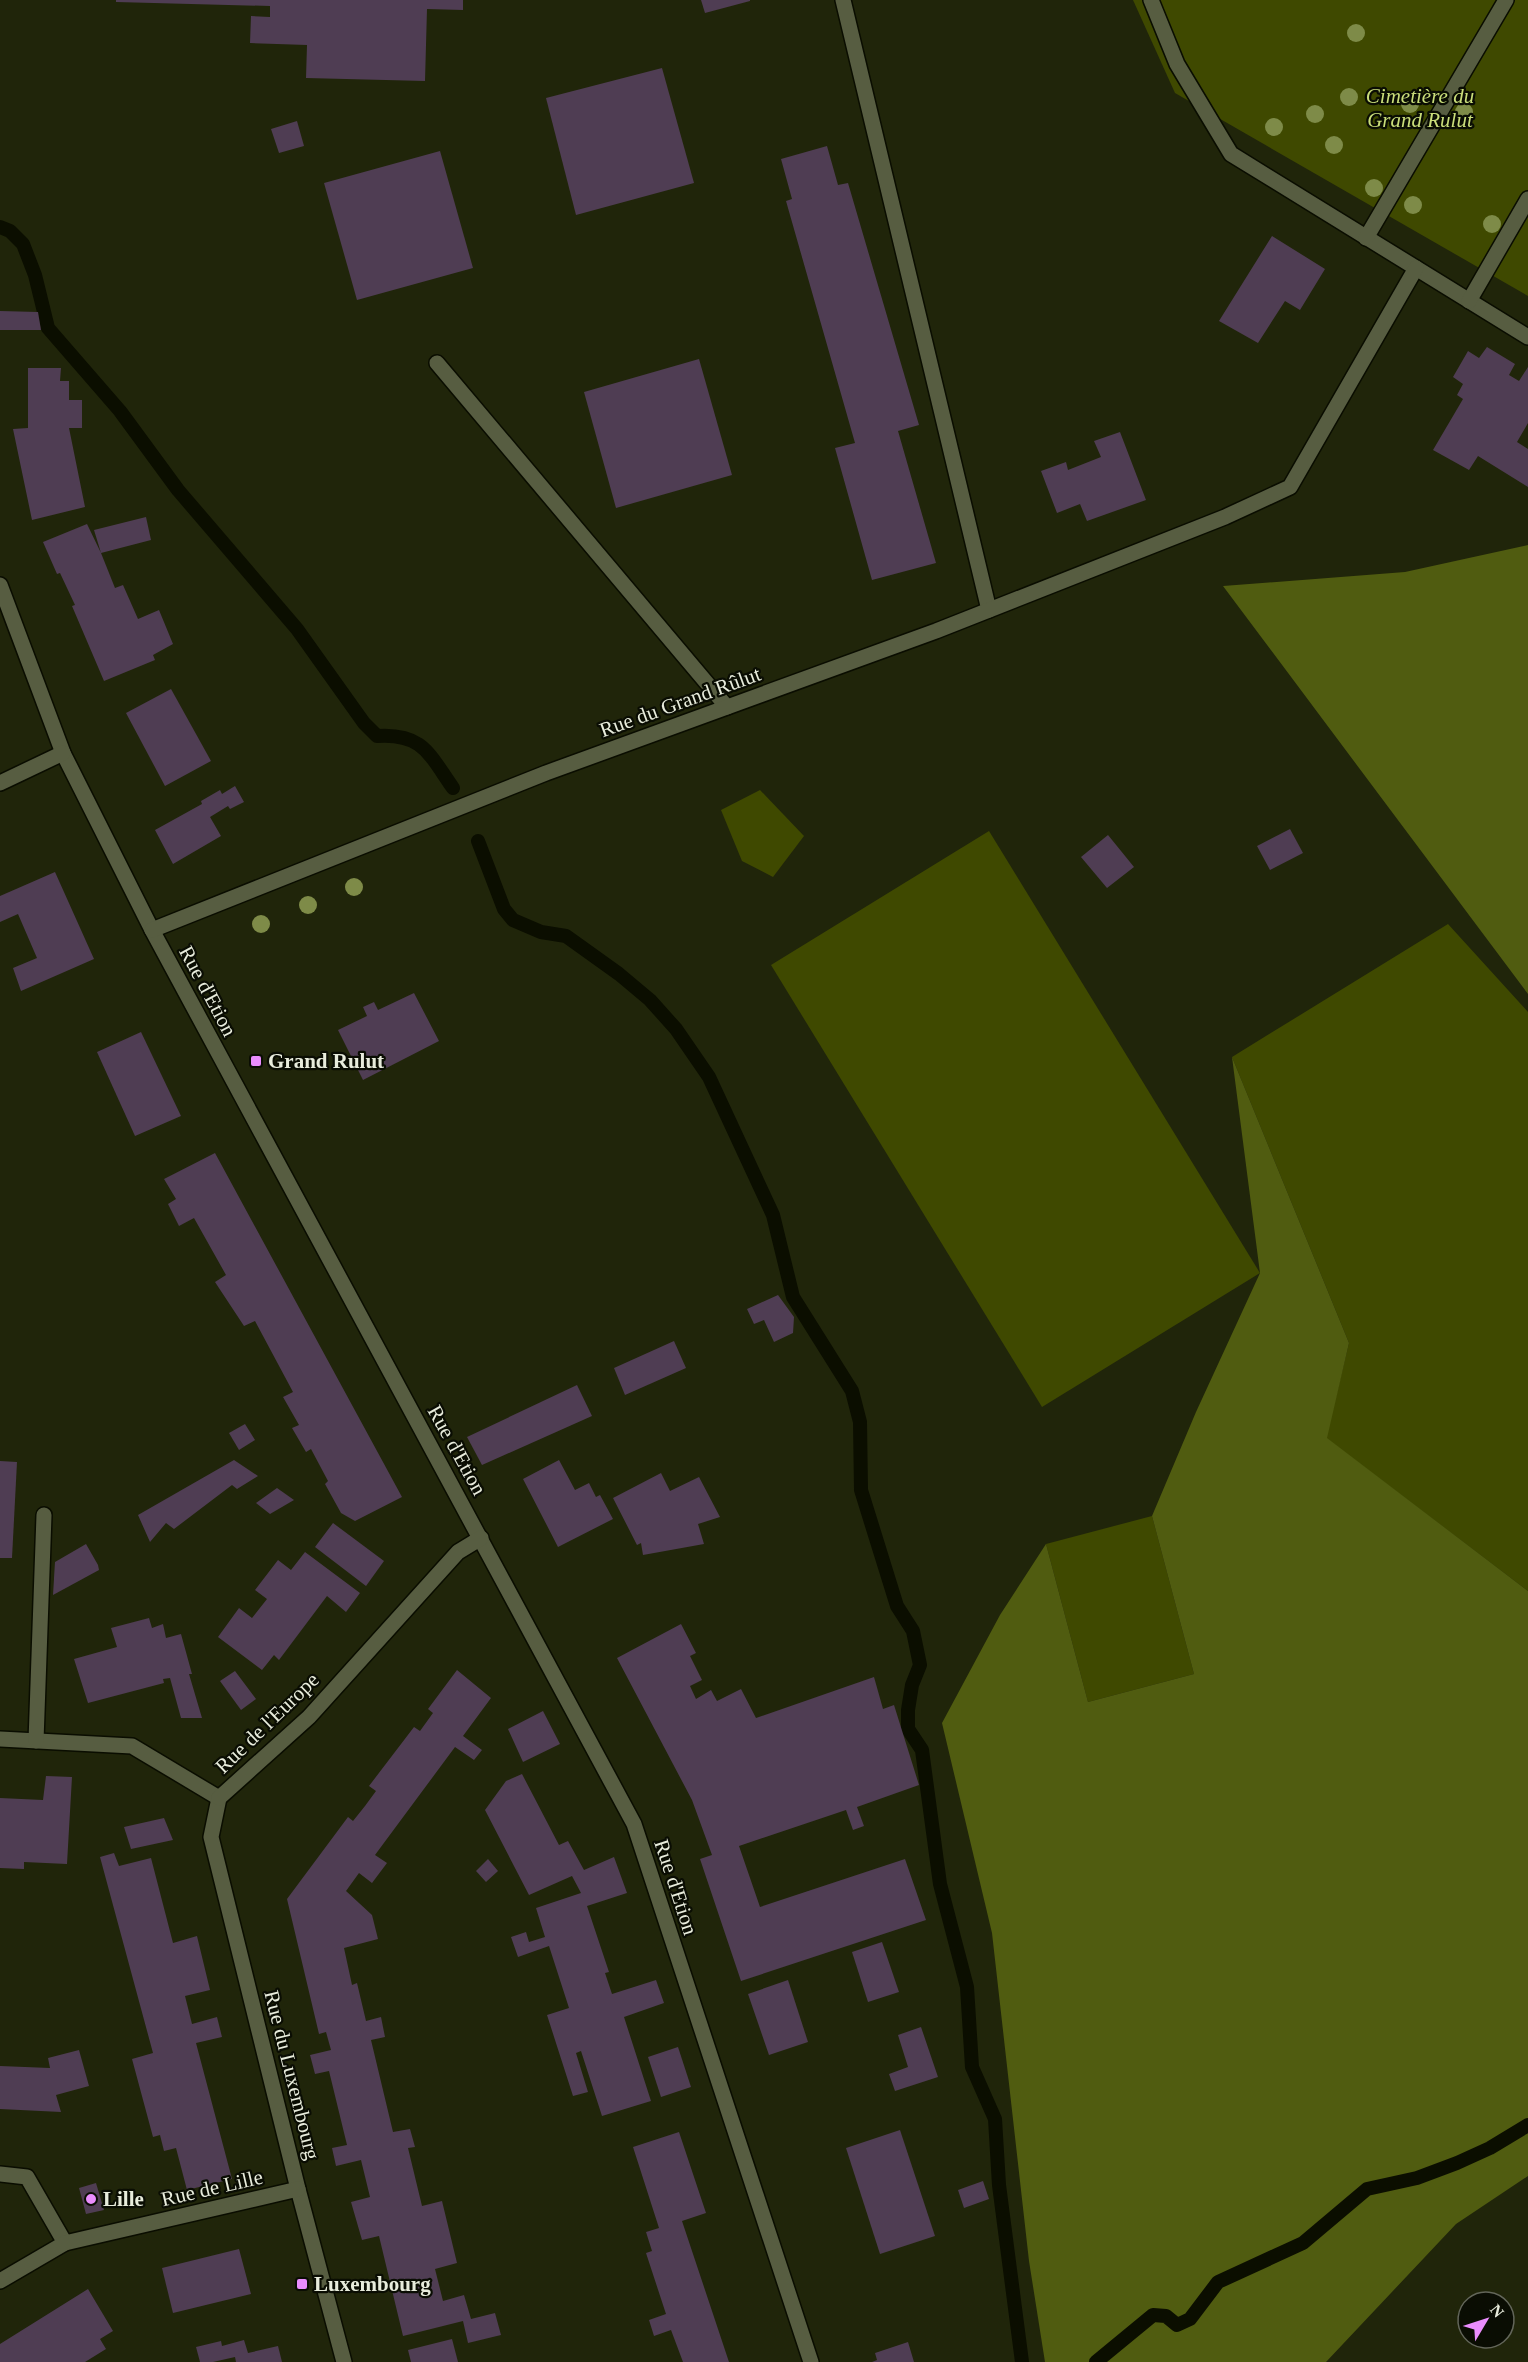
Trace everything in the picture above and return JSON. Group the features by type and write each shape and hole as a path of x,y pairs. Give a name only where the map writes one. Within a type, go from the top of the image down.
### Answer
{"street":[{"path":"843,0 989,610"},
{"path":"1151,0 1177,64 1231,154 1528,337"},
{"path":"1366,238 1506,0"},
{"path":"1469,301 1528,199"},
{"name":"Rue du Grand Rûlut","path":"152,930 546,773 989,610 1225,517 1290,487 1416,268"},
{"path":"437,363 727,707"},
{"name":"Rue d'Etion","path":"0,585 63,753 152,930 634,1824 811,2362"},
{"path":"0,783 63,753"},
{"path":"36,1741 44,1515"},
{"name":"Rue de l'Europe","path":"0,1739 132,1746 219,1798 309,1717 458,1552 481,1538"},
{"name":"Rue du Luxembourg","path":"219,1798 211,1837 298,2189 344,2362"},
{"path":"0,2174 27,2177 65,2243"},
{"name":"Rue de Lille","path":"0,2281 65,2243 298,2189"}],"green space":[{"name":"Cimetière du Grand Rulut","path":"1133,0 1528,0 1528,296 1175,93"},
{"path":"1528,545 1528,994 1223,586 1405,572"},
{"path":"760,790 804,836 773,877 742,861 721,810"},
{"path":"989,831 1260,1273 1042,1407 771,965"},
{"path":"1448,924 1528,1012 1528,1591 1326,1438 1349,1343 1232,1057"},
{"path":"1232,1057 1349,1343 1327,1438 1528,1591 1528,2176 1456,2224 1326,2362 1045,2362 1029,2261 992,1933 942,1723 1000,1615 1046,1544 1088,1702 1194,1674 1152,1516 1196,1412 1260,1273"},
{"path":"1152,1516 1194,1674 1088,1702 1046,1544"}],"building":[{"path":"116,0 463,0 463,10 427,9 425,81 306,78 307,45 250,43 251,16 270,17 270,6 116,2"},
{"path":"701,0 750,0 750,1 705,13"},
{"path":"662,68 694,183 576,215 546,98"},
{"path":"297,121 304,146 279,153 271,129"},
{"path":"827,146 838,185 848,183 919,425 898,431 936,563 872,580 835,448 855,443 786,201 792,199 781,159"},
{"path":"440,151 473,268 357,300 324,183"},
{"path":"1272,236 1325,269 1300,310 1285,301 1258,343 1219,321"},
{"path":"0,311 38,312 41,330 0,330"},
{"path":"1487,347 1515,364 1509,375 1519,381 1528,367 1528,423 1517,442 1528,449 1528,487 1478,456 1469,470 1433,450 1463,399 1457,395 1463,384 1453,377 1468,351 1479,358"},
{"path":"699,359 732,475 616,508 584,392"},
{"path":"28,368 61,368 60,381 69,381 69,400 82,400 82,428 69,428 85,507 32,520 13,429 28,428"},
{"path":"1120,432 1146,500 1087,521 1080,504 1057,513 1041,471 1066,462 1068,470 1101,457 1094,441"},
{"path":"146,517 151,540 101,553 94,530"},
{"path":"87,524 115,588 123,585 138,619 159,610 173,644 153,655 155,660 104,681 72,606 75,605 60,573 57,574 43,542"},
{"path":"171,689 211,761 165,786 126,713"},
{"path":"235,786 244,802 230,809 228,806 210,817 221,836 173,864 155,830 202,804 201,801 220,790 222,794"},
{"path":"1290,829 1303,853 1270,870 1257,846"},
{"path":"1108,835 1134,867 1107,888 1081,857"},
{"path":"55,872 94,959 21,991 13,968 37,958 18,914 0,922 0,896"},
{"path":"414,993 439,1041 363,1080 338,1030 367,1016 363,1007 374,1002 378,1010"},
{"path":"141,1032 181,1116 135,1136 97,1052"},
{"path":"215,1153 402,1497 355,1521 341,1513 325,1484 328,1481 311,1449 306,1452 292,1428 299,1425 283,1397 293,1392 255,1321 244,1326 215,1282 226,1275 194,1218 179,1226 168,1204 176,1199 164,1179"},
{"path":"778,1295 794,1317 793,1333 774,1342 764,1320 754,1324 747,1309"},
{"path":"674,1341 686,1368 625,1395 614,1368"},
{"path":"577,1385 592,1416 482,1465 467,1437"},
{"path":"245,1424 255,1440 239,1450 229,1433"},
{"path":"234,1460 258,1476 237,1489 232,1485 174,1529 166,1523 150,1542 138,1515"},
{"path":"559,1460 575,1490 589,1483 596,1497 600,1495 613,1519 558,1547 523,1479"},
{"path":"0,1461 17,1462 12,1558 0,1558"},
{"path":"661,1473 670,1491 699,1477 720,1517 698,1524 704,1544 643,1555 641,1543 637,1545 613,1498"},
{"path":"277,1488 294,1500 270,1514 256,1503"},
{"path":"333,1523 384,1561 366,1586 315,1547"},
{"path":"86,1544 99,1570 53,1595 55,1562"},
{"path":"305,1552 360,1593 346,1612 327,1596 279,1660 274,1655 262,1670 218,1637 239,1608 252,1618 267,1599 255,1590 278,1560 291,1570"},
{"path":"149,1618 152,1628 163,1624 166,1638 181,1634 192,1674 189,1674 202,1718 181,1718 170,1678 163,1679 164,1683 88,1703 74,1659 117,1647 111,1628"},
{"path":"681,1624 696,1653 690,1656 702,1680 690,1686 696,1699 711,1690 717,1701 741,1689 756,1718 874,1677 883,1709 894,1705 919,1785 857,1807 864,1826 853,1830 846,1810 739,1846 760,1907 905,1859 926,1920 741,1981 700,1859 712,1855 692,1800 617,1658"},
{"path":"457,1670 491,1698 463,1736 482,1750 474,1760 455,1747 375,1855 387,1863 372,1883 359,1873 346,1891 372,1915 378,1939 344,1948 352,1985 357,1983 366,2021 381,2017 385,2037 371,2040 393,2132 410,2129 415,2147 408,2148 422,2206 442,2201 457,2263 435,2269 443,2301 464,2295 471,2319 495,2313 501,2335 468,2343 463,2321 403,2336 379,2236 362,2240 351,2202 370,2197 361,2160 336,2166 332,2148 347,2145 329,2071 315,2074 310,2055 331,2050 326,2032 319,2034 287,1899 348,1817 353,1821 365,1806 376,1791 369,1786 414,1727 420,1731 433,1713 428,1709"},
{"path":"235,1671 256,1699 241,1710 220,1681"},
{"path":"543,1711 560,1744 523,1762 508,1729"},
{"path":"522,1774 559,1845 568,1841 584,1870 614,1857 627,1893 587,1906 609,1972 605,1973 612,1994 656,1980 664,2003 624,2017 651,2101 602,2116 581,2051 576,2053 588,2092 573,2096 547,2015 569,2008 549,1946 518,1957 511,1937 526,1932 529,1942 545,1937 536,1908 581,1893 572,1876 529,1895 485,1810 506,1781"},
{"path":"46,1776 72,1777 67,1864 24,1862 24,1869 0,1868 0,1798 43,1800"},
{"path":"164,1818 173,1840 131,1849 124,1827"},
{"path":"114,1853 119,1866 151,1858 173,1943 197,1936 210,1990 185,1996 192,2024 217,2017 222,2037 196,2043 232,2179 187,2190 176,2148 164,2151 160,2135 153,2137 132,2059 153,2053 100,1857"},
{"path":"488,1859 498,1871 486,1882 476,1871"},
{"path":"882,1942 899,1992 868,2002 852,1952"},
{"path":"788,1980 808,2042 769,2055 748,1994"},
{"path":"921,2027 938,2077 895,2091 889,2074 908,2067 898,2035"},
{"path":"678,2047 691,2087 661,2097 648,2057"},
{"path":"79,2050 89,2086 56,2095 61,2112 0,2109 0,2066 50,2068 48,2058"},
{"path":"900,2130 935,2236 880,2254 846,2148"},
{"path":"679,2132 706,2213 682,2221 729,2362 683,2362 671,2330 654,2336 649,2320 666,2314 646,2253 652,2251 646,2232 659,2228 633,2147"},
{"path":"983,2181 989,2199 964,2208 958,2190"},
{"name":"Lille","path":"96,2183 104,2210 86,2214 79,2188"},
{"path":"239,2249 251,2294 173,2313 162,2268"},
{"path":"88,2289 113,2331 100,2339 106,2349 85,2362 0,2362 0,2344"},
{"path":"452,2339 458,2362 411,2362 408,2350"},
{"path":"244,2340 248,2353 278,2346 282,2362 236,2362 235,2357 213,2362 200,2362 196,2347 221,2341 222,2346"},
{"path":"908,2342 914,2362 872,2362 877,2360 875,2353"}],"waterway":[{"path":"0,227 10,231 23,244 35,275 48,328 120,411 178,490 297,629 364,723 377,736 405,738 415,742 431,756 453,788"},
{"path":"478,841 504,909 513,920 541,932 566,936 619,974 650,1000 676,1029 709,1077 773,1215 793,1297 852,1391 860,1422 861,1490 897,1606 913,1631 920,1665 912,1685 908,1729 922,1750 940,1884 967,1987 972,2067 995,2119 999,2185 1022,2362"},
{"path":"1096,2362 1153,2315 1166,2316 1177,2325 1190,2319 1218,2282 1303,2243 1367,2189 1417,2178 1457,2163 1490,2148 1528,2125"}],"place":[{"name":"Grand Rulut","path":"256,1061"},
{"name":"Lille","path":"91,2199"},
{"name":"Luxembourg","path":"302,2284"}]}
